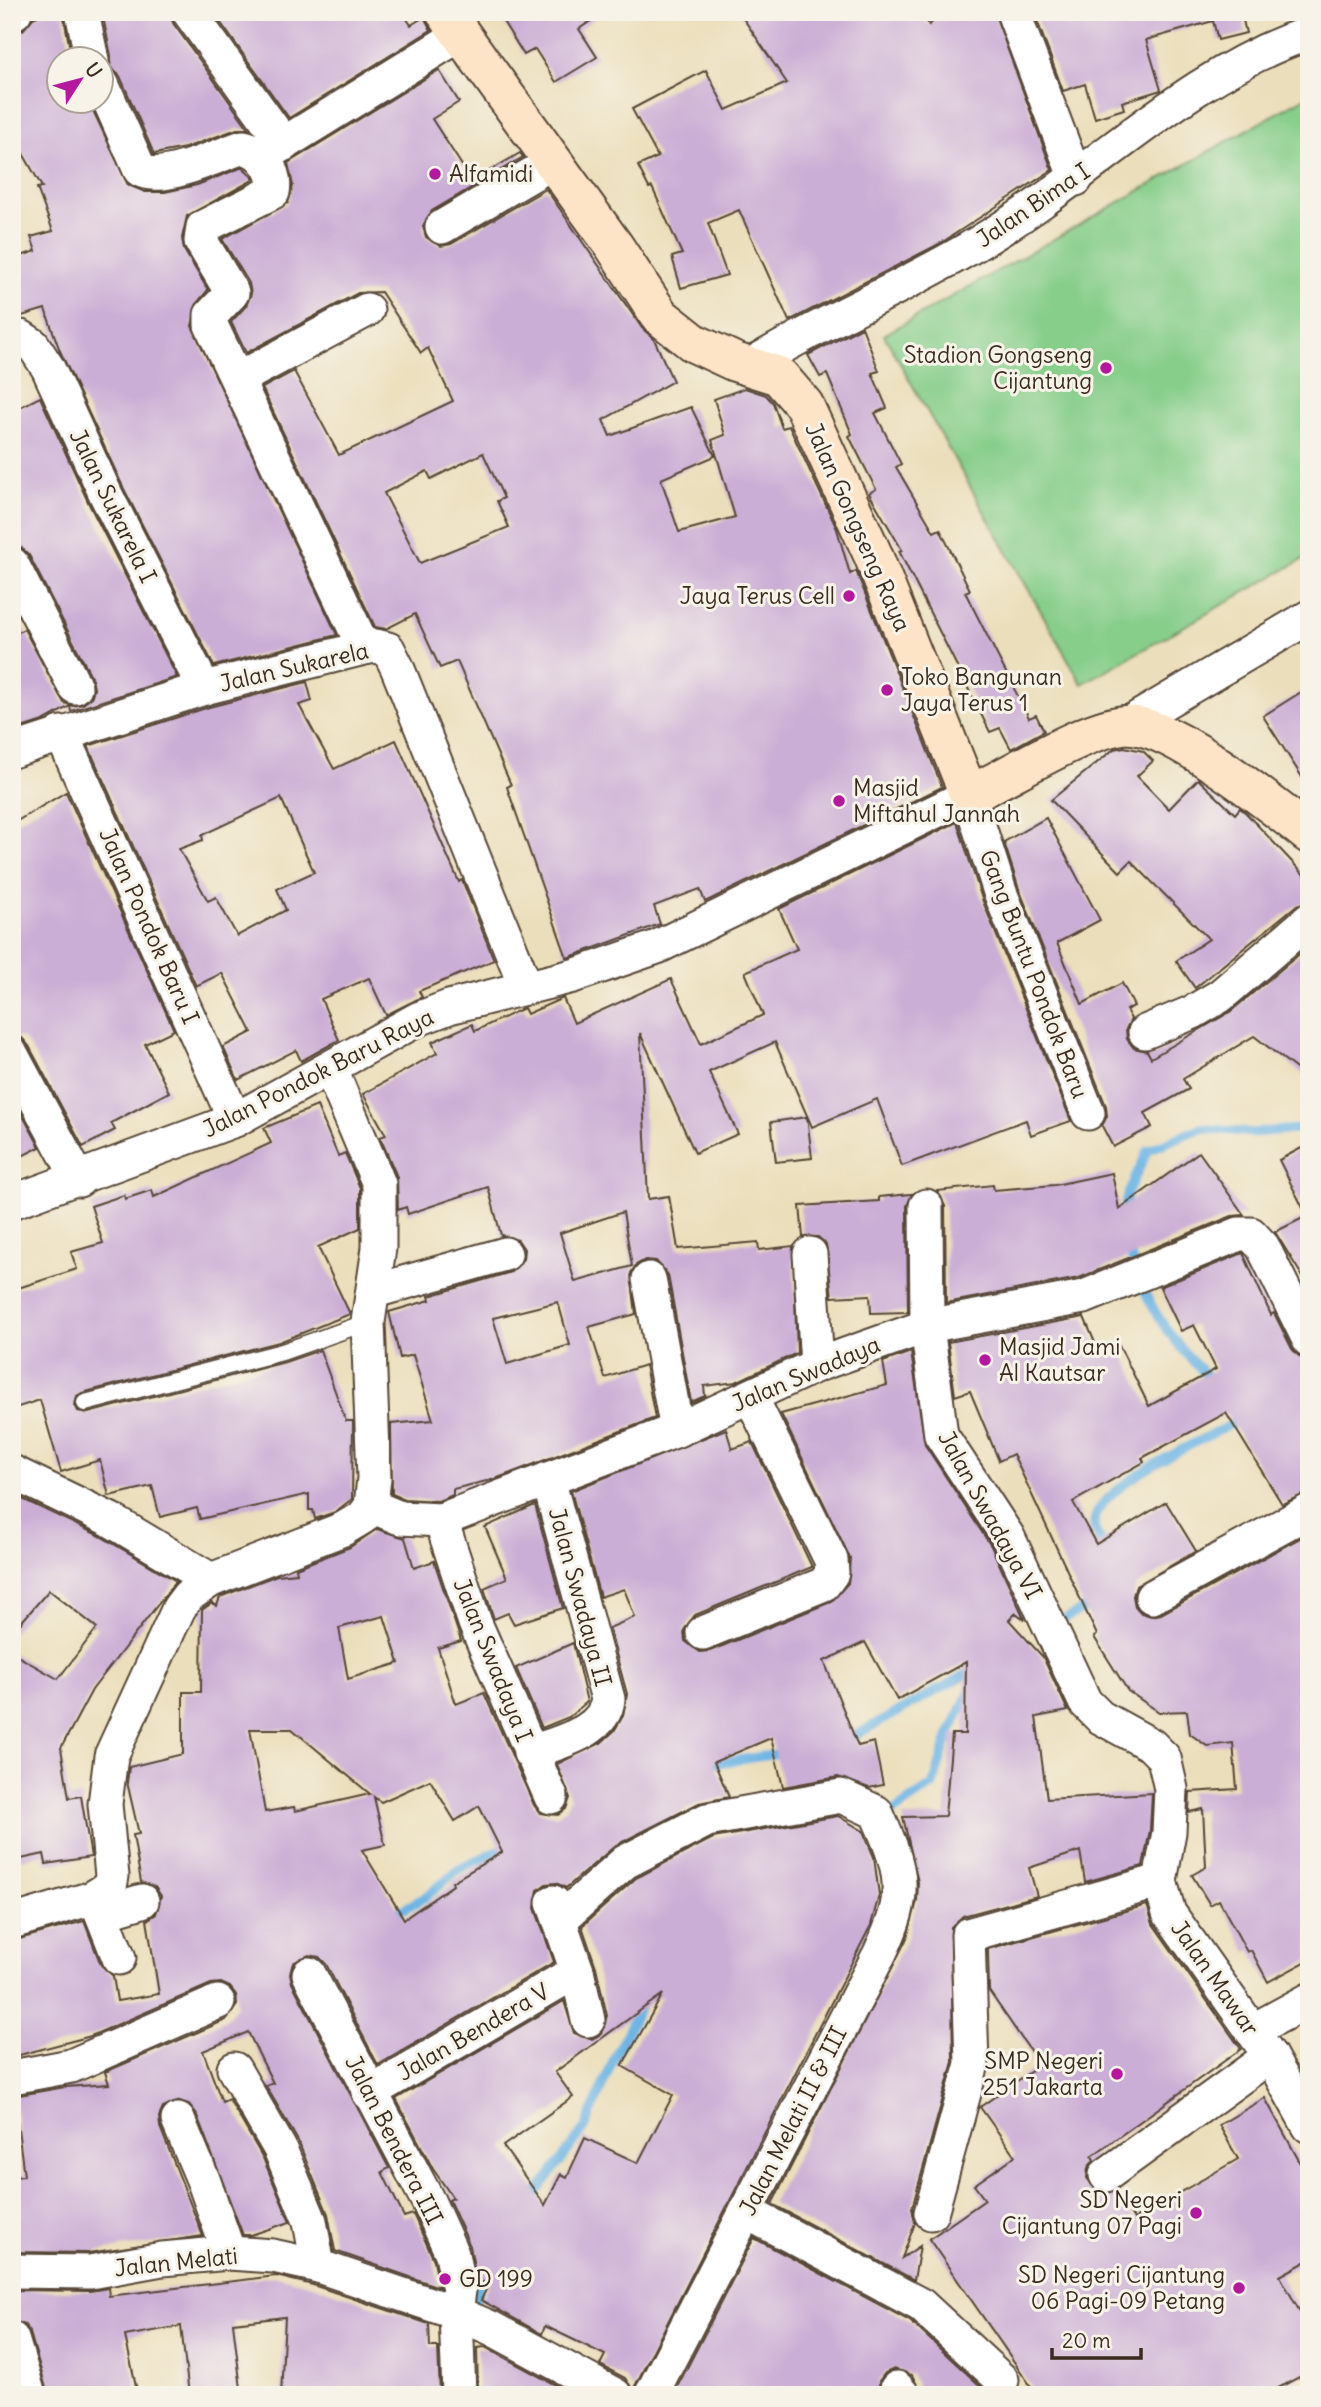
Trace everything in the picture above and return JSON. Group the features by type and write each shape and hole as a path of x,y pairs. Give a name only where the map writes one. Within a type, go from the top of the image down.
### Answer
{"street":[{"path":"82,12 89,46"},
{"path":"189,12 273,150 273,192 203,226 201,231 201,241 232,293 211,315 211,325 364,648"},
{"path":"1013,12 1076,179"},
{"path":"116,116 140,170 149,175 165,174 243,147 273,150 453,23"},
{"name":"Jalan Gongseng Raya","path":"453,23 614,246 660,316 694,343 779,376 804,405 873,555 968,795"},
{"name":"Jalan Bima I","path":"749,366 789,342 979,243 1076,179 1131,135 1226,69 1255,53 1309,33"},
{"path":"442,227 553,162"},
{"path":"238,379 368,310"},
{"name":"Jalan Sukarela I","path":"12,338 21,337 33,345 48,368 106,495 204,688"},
{"path":"12,564 75,687"},
{"path":"968,795 1092,735 1126,725 1309,617"},
{"name":"Jalan Sukarela","path":"12,751 204,688 364,648 388,649 526,987"},
{"path":"1126,725 1145,726 1162,732 1239,782 1309,834"},
{"name":"Jalan Pondok Baru I","path":"61,733 236,1120"},
{"name":"Jalan Pondok Baru Raya","path":"12,1202 79,1180 236,1120 331,1070 418,1019 449,1007 573,976 657,947 968,795"},
{"name":"Gang Buntu Pondok Baru","path":"968,795 1000,892 1088,1113"},
{"path":"1145,1032 1220,996 1309,920"},
{"path":"12,1055 79,1180"},
{"path":"98,1905 112,1882 106,1804 111,1756 179,1608 188,1596 211,1580 343,1529 363,1517 371,1506 374,1478 372,1306 381,1217 379,1184 331,1070"},
{"name":"Jalan Swadaya VI","path":"926,1206 927,1326 941,1435 1008,1537 1046,1619"},
{"name":"Jalan Swadaya","path":"371,1506 400,1518 441,1520 677,1430 817,1365 927,1326 1084,1297 1248,1232 1263,1247 1309,1340"},
{"path":"372,1306 505,1254"},
{"path":"810,1254 817,1365"},
{"path":"649,1279 677,1430"},
{"path":"703,1633 824,1584 832,1573 831,1560 751,1396"},
{"path":"12,1472 111,1520 211,1580"},
{"name":"Jalan Swadaya II","path":"530,1753 593,1726 605,1713 608,1699 548,1479"},
{"path":"1152,1597 1309,1511"},
{"name":"Jalan Swadaya I","path":"441,1520 475,1623 551,1797"},
{"name":"Jalan Mawar","path":"1046,1619 1085,1702 1100,1717 1151,1745 1164,1758 1171,1789 1169,1832 1160,1881 1169,1913 1261,2044 1309,2126"},
{"name":"Jalan Melati II & III","path":"577,1971 556,1911 625,1862 707,1820 841,1796 882,1826 899,1877 897,1917 651,2395"},
{"path":"931,2213 972,2064 968,1935 1160,1881"},
{"path":"12,1922 98,1905 142,1901"},
{"path":"98,1905 119,1958"},
{"path":"577,1971 588,2020"},
{"name":"Jalan Bendera V","path":"369,2093 577,1971"},
{"name":"Jalan Bendera III","path":"309,1974 429,2203 452,2254 459,2290 459,2395"},
{"path":"1106,2175 1309,2000"},
{"path":"12,2077 71,2066 218,2002"},
{"path":"234,2069 280,2149 310,2221 318,2266"},
{"path":"178,2120 229,2253"},
{"path":"746,2211 921,2305 1002,2381"},
{"name":"Jalan Melati","path":"12,2271 90,2272 162,2259 229,2253 273,2256 318,2266 458,2314 491,2328 615,2395"},
{"path":"12,2339 29,2395"}],"lane":[{"path":"85,1404 282,1352 372,1306"}],"green space":[{"name":"Stadion Gongseng Cijantung","path":"1309,95 1309,556 1082,684 884,335"}],"building":[{"path":"46,12 63,12 69,46 46,46 46,116 96,116 128,185 145,192 165,192 197,185 243,167 253,178 187,216 182,238 184,250 208,290 197,303 192,326 337,635 214,666 123,487 60,351 45,309 12,319 12,259 36,251 31,237 53,231 37,188 42,187 12,134 12,33 23,30 33,18"},
{"path":"102,12 170,12 173,23 249,129 237,129 185,148 154,154 120,76 116,72 116,46 109,46"},
{"path":"213,12 402,12 411,25 424,17 431,30 289,118"},
{"path":"497,12 604,12 579,29 597,57 556,82 535,49 524,55"},
{"path":"739,12 919,12 929,25 944,12 994,12 1052,170 941,243 789,321 739,210 708,223 727,275 681,288 672,257 682,254 652,187 649,188 638,166 658,157 632,109 706,70 726,110 787,83"},
{"path":"1034,12 1241,12 1246,33 1218,40 1213,21 1146,40 1161,90 1122,102 1124,109 1095,118 1085,84 1063,91"},
{"path":"439,70 459,102 432,119 472,181 520,153 523,157 432,211 423,226 426,237 441,246 451,244 546,189 642,328 654,339 673,381 603,420 610,436 691,407 715,456 661,479 679,532 735,517 712,440 725,435 714,399 745,388 766,395 773,403 782,428 789,426 837,529 850,574 856,571 942,787 705,902 700,889 654,906 660,924 567,958 507,787 511,785 457,661 440,668 415,614 386,629 375,627 262,388 294,371 339,455 453,401 428,348 421,353 381,292 358,293 246,353 231,322 246,306 251,294 249,283 222,239 288,203 293,186 288,163","holes":["483,453 504,498 497,501 509,527 420,563 384,493 427,471 431,479"]},
{"path":"862,327 879,371 872,373 887,408 875,413 901,464 896,467 934,532 940,529 970,590 965,592 1029,718 1036,715 1044,731 1011,749 1000,728 990,732 899,551 902,550 869,493 876,489 849,436 852,434 827,374 820,377 808,355"},
{"path":"40,397 89,504 177,677 71,711 70,706 43,721 12,731 12,635 24,629 64,703 73,706 83,704 91,698 94,689 92,678 29,555 22,548 12,545 12,411"},
{"path":"307,682 312,701 299,705 334,769 396,740 459,882 462,880 494,960 419,991 422,997 386,1015 369,978 321,999 339,1040 301,1061 296,1050 238,1080 223,1047 252,1032 222,973 196,986 88,746 209,707","holes":["281,798 314,872 277,889 286,910 237,936 216,897 208,901 179,849 203,840 202,835"]},
{"path":"1309,687 1309,788 1263,716"},
{"path":"1124,747 1143,751 1153,761 1137,776 1169,809 1198,779 1235,814 1240,808 1246,813 1309,880 1309,901 1297,905 1195,988 1176,961 1209,939 1131,861 1120,872 1051,800 1114,749"},
{"path":"66,792 174,1030 145,1044 169,1092 111,1123 115,1130 83,1147 29,1046 22,1038 12,1036 12,824"},
{"path":"1046,818 1100,920 1057,943 1082,1004 1122,983 1134,1006 1126,1010 1131,1019 1126,1029 1127,1039 1134,1048 1147,1051 1151,1058 1230,1012 1309,946 1309,1079 1254,1036 1183,1079 1189,1089 1145,1113 1152,1127 1113,1147 1102,1126 1107,1116 1106,1106 1018,886 1004,842"},
{"path":"957,822 982,899 1071,1121 1031,1135 1026,1120 902,1166 877,1099 812,1127 775,1042 709,1072 738,1134 695,1153 640,1033 648,1199 669,1196 678,1249 758,1242 759,1250 793,1246 797,1353 736,1382 704,1386 705,1396 691,1402 668,1275 656,1261 645,1260 636,1265 631,1273 636,1314 589,1327 605,1378 645,1365 655,1418 495,1479 453,1489 453,1495 438,1501 404,1499 392,1494 391,1424 433,1420 413,1355 400,1358 389,1312 430,1300 429,1296 511,1272 523,1259 524,1249 518,1240 501,1235 488,1187 408,1214 406,1207 398,1210 397,1177 380,1137 386,1135 363,1094 437,1053 432,1042 472,1024 475,1031 524,1008 527,1014 563,998 574,1023 671,979 701,1044 763,1015 745,972 797,949 779,909","holes":["623,1212 632,1266 575,1282 560,1233","558,1302 570,1345 507,1364 493,1318"]},
{"path":"12,1096 40,1147 12,1161"},
{"path":"317,1106 338,1156 345,1153 360,1188 360,1228 318,1247 350,1314 279,1342 82,1393 77,1396 75,1405 78,1411 88,1413 285,1362 320,1350 346,1421 353,1421 352,1499 335,1512 315,1519 313,1510 309,1510 309,1494 200,1519 197,1508 160,1517 152,1486 109,1496 100,1460 61,1472 40,1400 12,1409 12,1290 77,1269 71,1252 103,1243 91,1206 124,1195 125,1199 152,1190 154,1197 271,1143 264,1128"},
{"path":"807,1117 812,1158 776,1162 771,1122"},
{"path":"1309,1144 1309,1287 1275,1232 1307,1216 1279,1160"},
{"path":"1199,1152 1244,1215 1232,1216 1079,1278 946,1303 945,1206 937,1191 993,1185 994,1190 1055,1185 1112,1173 1119,1209"},
{"path":"912,1194 907,1206 908,1312 871,1313 870,1295 832,1297 826,1244 818,1237 803,1237 800,1206 879,1201 879,1197"},
{"path":"1243,1253 1271,1315 1274,1313 1292,1349 1299,1356 1309,1359 1309,1492 1282,1504 1226,1413 1142,1458 1144,1462 1073,1502 1096,1544 1166,1502 1196,1551 1136,1586 1133,1596 1135,1606 1141,1613 1151,1616 1161,1614 1309,1533 1309,1960 1268,1982 1251,1950 1247,1952 1219,1900 1210,1905 1192,1875 1206,1867 1203,1809 1189,1812 1190,1792 1237,1789 1233,1743 1207,1746 1190,1734 1187,1711 1159,1712 1128,1691 1094,1637 1097,1635 1013,1454 999,1461 970,1391 955,1396 948,1342 1084,1317 1099,1352 1118,1343 1149,1406 1216,1369 1194,1325 1181,1331 1160,1287"},
{"path":"911,1352 925,1445 991,1546 1025,1620 1016,1613 1009,1620 1043,1657 1068,1711 1036,1717 1047,1799 1152,1793 1150,1830 1143,1866 1085,1882 1080,1851 1029,1868 1037,1896 963,1916 951,1927 953,2062 912,2208 915,2223 902,2258 920,2246 914,2280 772,2204 907,1938 917,1901 918,1882 903,1817 945,1816 952,1734 965,1734 966,1662 897,1700 865,1642 824,1661 858,1746 874,1742 883,1785 869,1788 838,1777 783,1787 771,1738 714,1762 729,1797 699,1803 616,1845 566,1888 556,1883 546,1884 538,1890 535,1908 554,1962 378,2065 326,1964 319,1957 309,1955 293,1963 290,1973 292,1983 389,2168 382,2172 404,2217 413,2214 434,2260 439,2287 335,2251 328,2214 298,2141 266,2086 273,2083 248,2032 203,2051 222,2102 229,2099 263,2158 290,2222 251,2235 243,2235 196,2113 189,2104 180,2101 163,2108 159,2117 160,2127 203,2236 88,2253 12,2252 12,2177 24,2176 14,2096 65,2087 109,2084 105,2072 226,2020 237,2005 236,1995 230,1987 221,1983 211,1984 91,2036 12,2057 12,1941 84,1921 101,1965 113,1976 117,2001 159,1994 147,1920 156,1914 161,1896 155,1887 141,1882 133,1835 139,1834 127,1782 129,1767 183,1754 183,1692 201,1692 202,1610 212,1603 217,1606 220,1597 277,1575 297,1573 296,1568 350,1547 377,1529 405,1538 414,1568 434,1561 461,1641 438,1648 456,1704 484,1693 534,1805 540,1813 558,1815 566,1809 570,1798 557,1764 601,1743 614,1731 623,1716 627,1694 609,1628 635,1617 624,1589 600,1597 571,1491 726,1429 732,1449 752,1442 812,1567 695,1615 684,1630 685,1641 700,1652 710,1651 831,1602 848,1583 850,1558 781,1414 887,1385 883,1362","holes":["384,1616 399,1663 348,1679 339,1628","250,1729 292,1729 370,1794 295,1811 294,1807 265,1812","430,1780 455,1821 479,1806 502,1852 452,1882 453,1885 404,1919 362,1850 385,1845 374,1797 381,1802"]},
{"path":"12,1494 102,1537 176,1581 92,1690 61,1748 69,1798 81,1796 91,1857 46,1864 44,1854 12,1861 12,1653 58,1679 97,1628 49,1590 12,1633"},
{"path":"535,1505 563,1608 514,1624 508,1613 494,1619 484,1588 507,1578 485,1527"},
{"path":"573,1643 587,1702 569,1717 542,1728 516,1668"},
{"path":"838,1816 863,1831 874,1857 879,1895 871,1925 633,2390 625,2378 600,2365 605,2355 545,2326 542,2334 481,2300 490,2281 477,2283 470,2246 449,2200 453,2198 433,2169 396,2099 564,2001 574,2033 592,2039 601,2034 607,2016 596,1967 582,1926 636,1878 713,1838","holes":["663,1994 622,2066 673,2095 638,2163 585,2138 567,2177 561,2174 545,2205 503,2146 573,2097 555,2072"]},
{"path":"1147,1905 1153,1924 1241,2049 1092,2156 1094,2160 1088,2168 1087,2178 1098,2192 1116,2191 1134,2219 1238,2159 1219,2125 1265,2098 1309,2179 1309,2260 1280,2276 1309,2328 1309,2372 1265,2395 1037,2395 929,2239 985,2200 974,2185 1015,2156 980,2107 1040,2065 989,1991 988,1949"},
{"path":"754,2238 910,2321 990,2395 922,2395 912,2375 894,2369 885,2373 879,2381 880,2395 673,2395"},
{"path":"276,2276 313,2285 429,2324 430,2347 438,2347 440,2395 281,2395 285,2317 233,2323 241,2389 189,2395 181,2326 125,2336 138,2395 48,2395 30,2333 25,2325 12,2320 12,2290 90,2291 108,2288 109,2296"},
{"path":"485,2347 574,2395 478,2395 477,2348"}],"waterway":[{"path":"1123,1213 1128,1192 1148,1150 1201,1128 1252,1133 1309,1128"},
{"path":"1129,1248 1142,1286 1161,1321 1213,1382"},
{"path":"1105,1549 1094,1524 1098,1510 1111,1495 1153,1466 1236,1422 1236,1416"},
{"path":"1055,1624 1093,1604"},
{"path":"845,1741 974,1670"},
{"path":"884,1818 933,1785 948,1737 970,1690"},
{"path":"705,1765 784,1753"},
{"path":"389,1917 427,1896 459,1869 511,1844"},
{"path":"530,2202 585,2128 614,2058 642,2002"},
{"path":"473,2313 478,2286 485,2273"}],"place":[{"name":"Alfamidi","path":"435,174"},
{"name":"Stadion Gongseng Cijantung","path":"1106,368"},
{"name":"Jaya Terus Cell","path":"849,596"},
{"name":"Toko Bangunan Jaya Terus 1","path":"887,690"},
{"name":"Masjid Miftahul Jannah","path":"839,801"},
{"name":"Masjid Jami Al Kautsar","path":"985,1360"},
{"name":"SMP Negeri 251 Jakarta","path":"1117,2074"},
{"name":"SD Negeri Cijantung 07 Pagi","path":"1196,2213"},
{"name":"GD 199","path":"445,2279"},
{"name":"SD Negeri Cijantung 06 Pagi-09 Petang","path":"1239,2288"}]}
